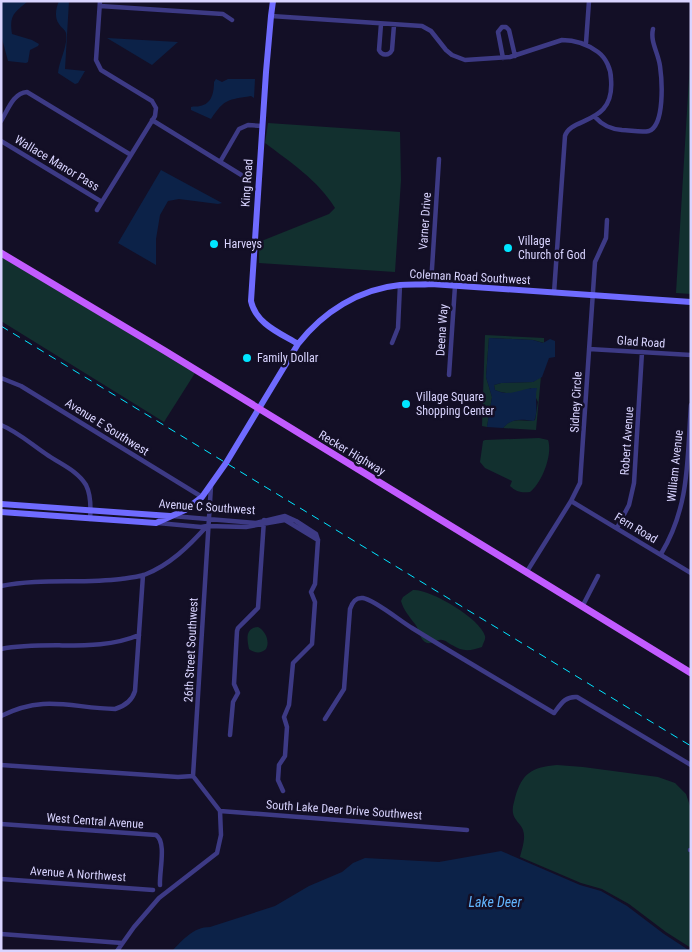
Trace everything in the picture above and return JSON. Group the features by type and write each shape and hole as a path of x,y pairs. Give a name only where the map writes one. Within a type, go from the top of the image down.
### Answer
{"main road":[{"name":"Recker Highway","path":"1,253 165,351 691,673"}],"street":[{"name":"King Road","path":"273,1 262,126 251,301 252,308 258,318 298,344"},
{"path":"586,43 589,1"},
{"path":"97,210 152,120 156,108 152,101 101,70 97,65 100,4 223,14 232,20"},
{"path":"271,16 422,26 432,31 446,50 459,58 476,60 515,56 562,40 586,43 603,57 611,75 612,86 608,100 595,117 570,128 565,136 554,293"},
{"path":"381,24 380,50 382,54 386,55 390,54 392,50 394,24"},
{"path":"502,58 498,32 502,27 506,27 509,30 515,56"},
{"path":"595,117 613,129 648,131 657,124 660,118 661,76 658,58 651,38 653,29"},
{"path":"1,121 19,93 27,92 131,155"},
{"path":"152,120 243,176"},
{"path":"220,162 239,129 248,125 262,126"},
{"name":"Wallace Manor Pass","path":"1,141 102,202"},
{"name":"Varner Drive","path":"431,284 439,159"},
{"name":"Sidney Circle","path":"526,573 579,487 595,258 606,238 607,220"},
{"name":"Coleman Road Southwest","path":"156,523 185,510 202,497 211,486 298,344 316,323 339,306 375,290 400,285 431,284 691,302"},
{"path":"392,343 398,328 400,285"},
{"name":"Deena Way","path":"449,375 455,286"},
{"name":"Glad Road","path":"589,349 691,355"},
{"name":"Robert Avenue","path":"617,528 629,505 634,483 642,352"},
{"name":"Avenue E Southwest","path":"1,378 21,386 202,497"},
{"name":"William Avenue","path":"661,554 673,533 684,498 691,405"},
{"path":"1,425 17,432 77,474 87,487 91,510 90,519"},
{"path":"1,586 31,582 107,581 143,575 176,557 208,526 211,486"},
{"name":"Fern Road","path":"571,500 691,573"},
{"name":"Avenue C Southwest","path":"1,504 256,523 285,520 318,540 315,584 311,592 315,602 312,644 293,663 289,705 284,717 287,727 285,756 280,765 278,780 283,791"},
{"name":"Avenue C Southwest","path":"1,512 201,527 246,527 264,522"},
{"path":"230,735 233,702 238,693 234,684 237,631 258,608 264,522"},
{"name":"26th Street Southwest","path":"192,776 200,682 208,526"},
{"path":"1,716 16,708 42,703 59,703 108,709 120,708 126,705 134,694 143,575"},
{"path":"582,607 598,576"},
{"path":"325,719 344,690 350,609 356,599 362,598 371,601 411,628 554,713 564,700 577,697 691,765"},
{"path":"1,649 32,644 82,645 119,642 138,635"},
{"path":"1,765 192,776 220,811 221,835 217,853 159,898 117,951"},
{"name":"South Lake Deer Drive Southwest","path":"220,811 467,830"},
{"name":"West Central Avenue","path":"1,824 156,835 162,844 160,885"},
{"name":"Avenue A Northwest","path":"1,879 153,890"},
{"path":"159,898 153,890 160,885 168,890"},
{"path":"1,934 122,943"}],"green space":[{"path":"691,45 691,294 676,293"},
{"path":"268,123 400,132 401,180 395,272 259,263 259,242 329,214 335,208 312,180 265,143"},
{"path":"1,256 195,373 164,422 1,321"},
{"path":"485,335 544,338 544,343 533,340 489,338 486,377 492,397 487,427 482,426"},
{"path":"541,376 536,430 503,428 515,421 535,420 538,402 531,388 522,392 508,393 495,390 494,385 533,382"},
{"path":"539,438 548,440 548,460 539,482 530,492 515,490 510,486 512,481 485,468 480,462 483,441 485,440"},
{"path":"413,590 431,594 465,613 481,629 485,636 482,647 467,650 460,649 443,640 429,643 424,642 417,626 405,611 401,601 403,597"},
{"path":"258,627 265,634 268,643 266,649 262,652 249,649 249,632 251,629"},
{"path":"557,765 658,777 675,783 686,794 691,809 691,948 629,904 602,889 581,883 520,857 524,833 513,811 518,789 529,773 541,767"}],"water":[{"path":"1,1 28,1 16,12 11,23 12,34 39,44 30,50 28,62 26,63 8,61 1,35"},
{"path":"59,1 69,1 65,69 85,71 78,83 75,84 58,73 66,38 65,32 56,18"},
{"path":"107,38 178,42 152,65"},
{"path":"216,79 222,82 228,79 255,79 254,98 251,96 228,101 220,107 211,119 191,110 191,107 204,105 210,100"},
{"path":"161,170 222,203 179,199 168,201 160,215 156,239 156,265 118,243"},
{"path":"489,338 533,340 543,343 550,339 555,341 555,357 549,358 542,377 533,382 494,385 495,390 506,393 537,388 534,421 517,420 510,422 503,428 487,427 492,397 486,377"},
{"name":"Lake Deer","path":"501,851 580,885 601,891 627,906 690,951 172,951 198,929 210,927 275,906 309,886 342,872 353,863 365,858 439,862"}],"railway":[{"path":"1,326 691,746"}],"place":[{"name":"Harveys","path":"214,244"},
{"name":"Village Church of God","path":"508,248"},
{"name":"Family Dollar","path":"247,358"},
{"name":"Village Square Shopping Center","path":"406,404"}]}
